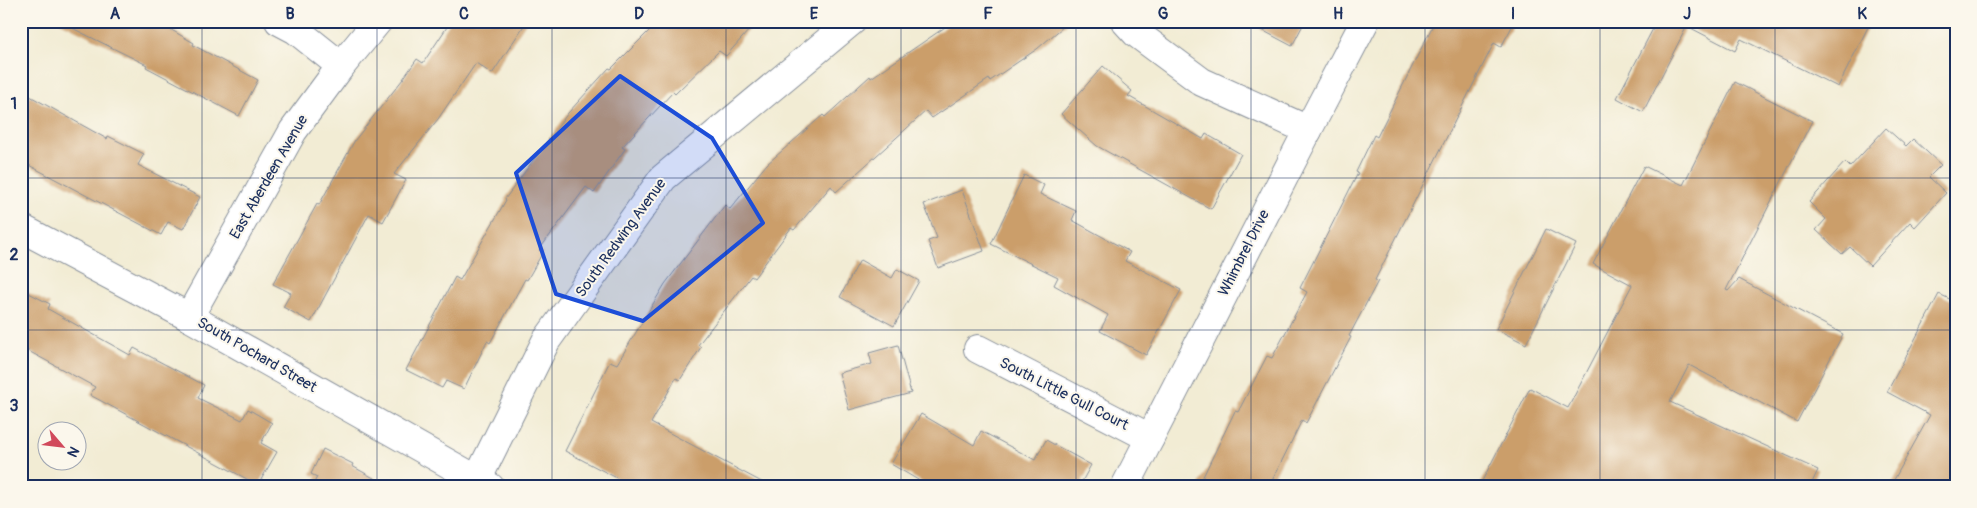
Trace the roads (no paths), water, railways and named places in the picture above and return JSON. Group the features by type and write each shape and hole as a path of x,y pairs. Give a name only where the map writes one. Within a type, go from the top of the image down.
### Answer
{"street":[{"path":"279,21 296,30 341,66"},
{"name":"East Aberdeen Avenue","path":"189,317 293,131 341,66 378,21"},
{"name":"South Redwing Avenue","path":"481,484 546,341 663,178 852,21"},
{"path":"1125,21 1136,34 1202,82 1308,130"},
{"name":"Whimbrel Drive","path":"1126,487 1365,21"},
{"name":"South Pochard Street","path":"21,228 189,317 481,484"},
{"name":"South Little Gull Court","path":"978,349 1150,438"}]}
